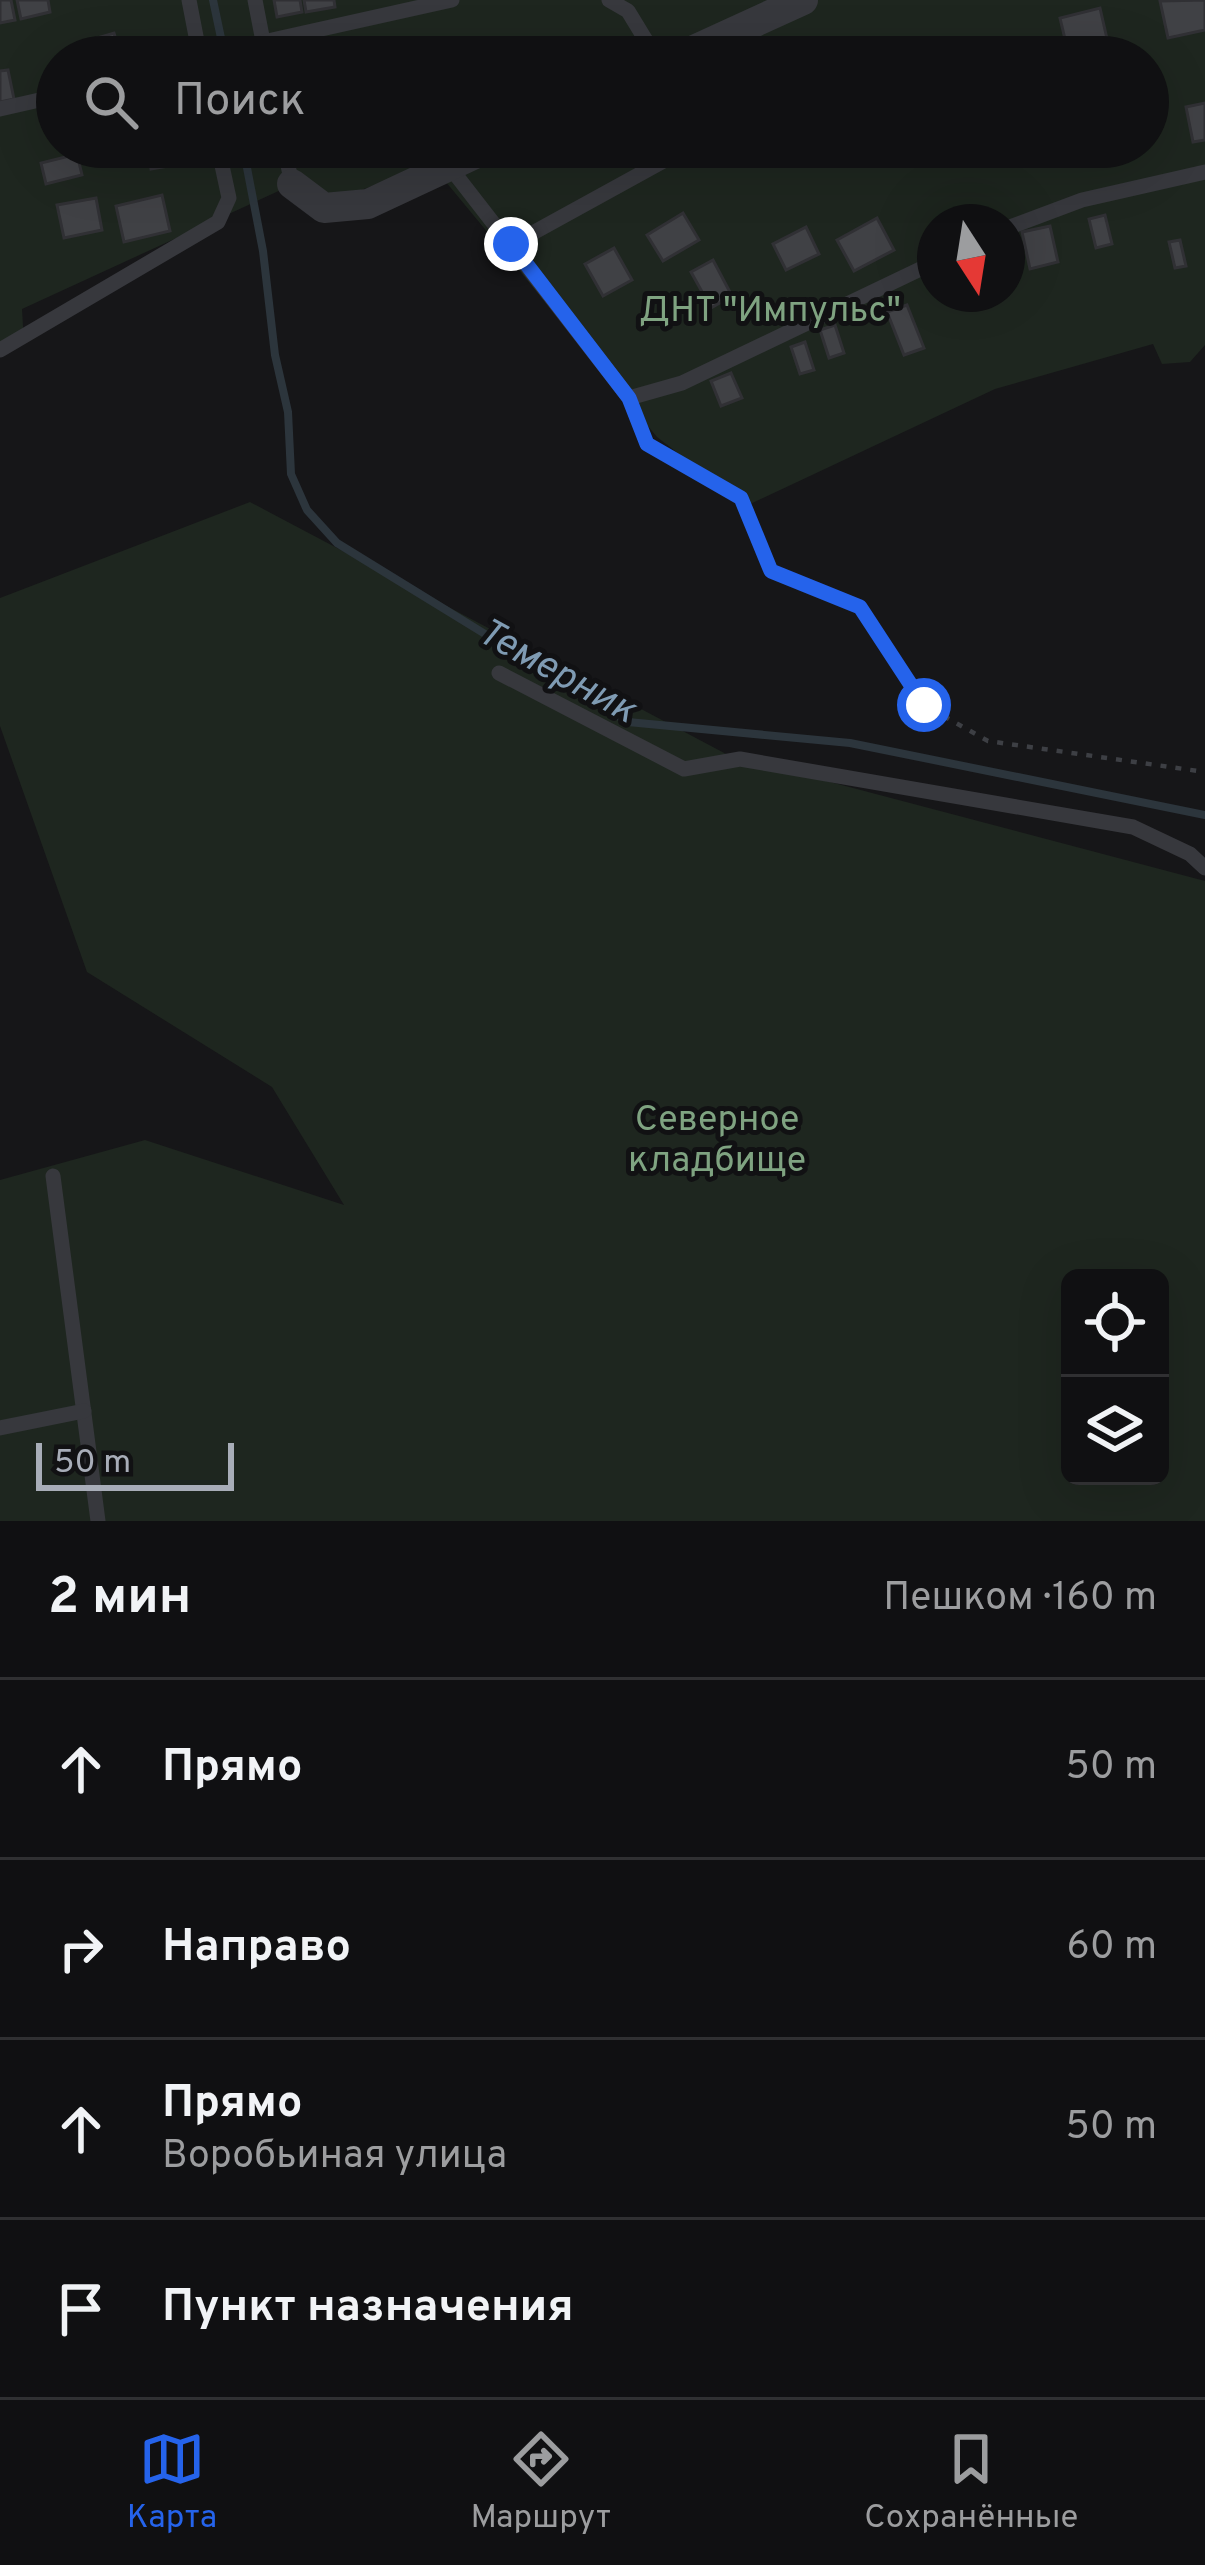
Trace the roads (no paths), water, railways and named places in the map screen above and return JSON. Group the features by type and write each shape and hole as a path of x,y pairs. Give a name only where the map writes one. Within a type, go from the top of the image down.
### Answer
{"street":[{"path":"725,36 803,0"},
{"path":"292,184 323,208 368,204 445,168"}],"lane":[{"path":"189,0 196,36"},
{"path":"255,0 262,36"},
{"path":"317,36 452,0"},
{"path":"608,0 628,10 643,36"},
{"path":"0,109 36,101"},
{"path":"0,350 218,222 229,198 223,168"},
{"path":"289,168 292,184"},
{"path":"451,168 629,398 682,383 917,271"},
{"path":"511,244 650,168"},
{"path":"1025,221 1082,200 1205,172"},
{"path":"499,674 684,769 740,759 1133,826 1190,854 1205,868"},
{"path":"53,1176 98,1521"},
{"path":"0,1428 84,1411"}],"waterway":[{"name":"Темерник","path":"213,0 221,36"},
{"name":"Темерник","path":"247,168 288,412 291,474 307,510 337,543 628,722 850,743 1205,815"}],"park label":[{"name":"ДНТ \"Импульс\"","path":"770,312"},
{"name":"Северное кладбище","path":"717,1142"}]}
